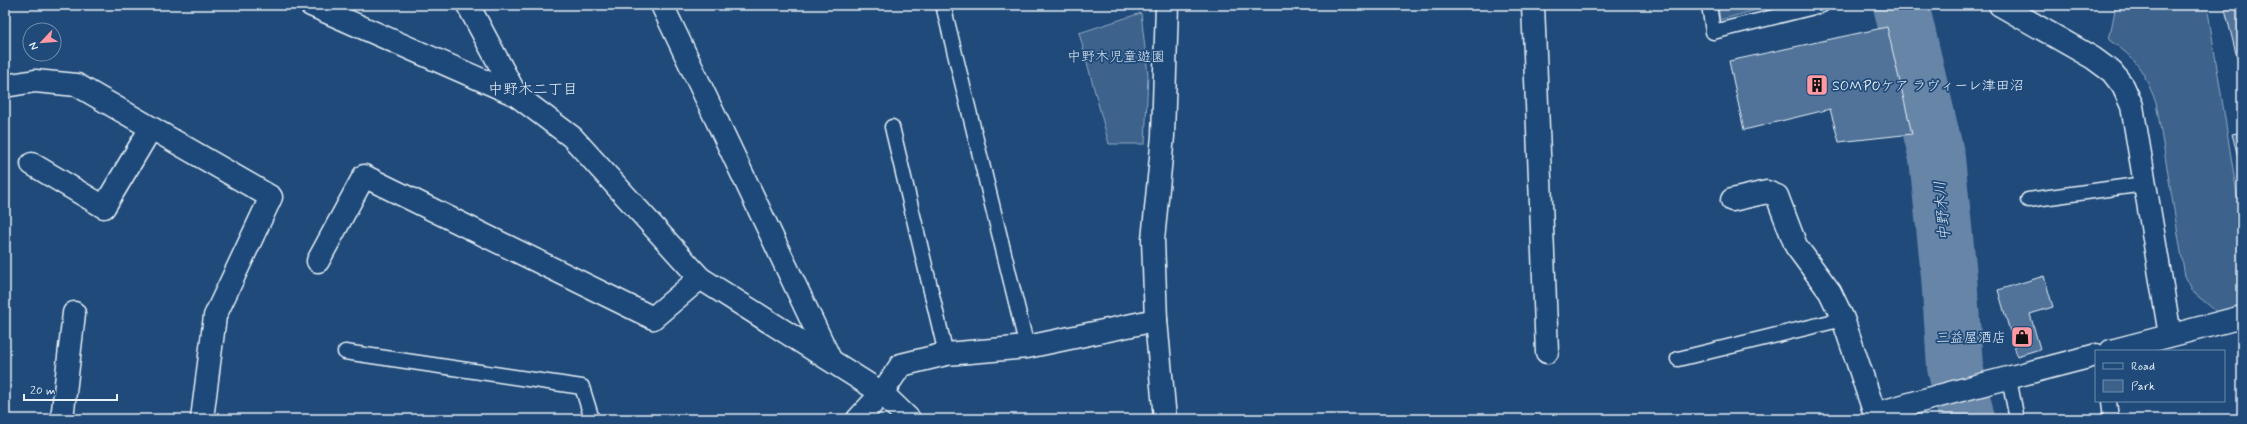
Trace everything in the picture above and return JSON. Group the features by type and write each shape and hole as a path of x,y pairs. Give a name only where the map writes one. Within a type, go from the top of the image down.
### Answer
{"street":[{"path":"311,5 516,95 572,137 700,278 882,393 908,419"},
{"path":"468,5 516,95"},
{"path":"662,5 830,359"},
{"path":"1165,419 1156,320 1153,240 1164,136 1167,5"},
{"path":"1533,5 1547,352"},
{"path":"2000,5 2093,58 2112,72 2123,86 2132,106 2170,335"},
{"path":"5,86 35,81 76,85 271,197 214,316 202,419"},
{"path":"32,164 104,207 151,128"},
{"path":"318,261 364,176 653,318 700,278"},
{"path":"1732,200 1767,192 1778,196 1796,246 1830,292 1843,320 1875,416 1946,393 2009,379 2095,355"},
{"path":"62,419 74,313"},
{"path":"2115,350 2242,317"},
{"path":"858,419 882,393 901,365 946,354 1027,347 1156,320"}],"lane":[{"path":"943,5 1027,347"},
{"path":"1708,5 1713,32 1822,5"},
{"path":"892,127 946,354"},
{"path":"2028,200 2144,184"},
{"path":"1678,359 1843,320"},
{"path":"345,352 582,387 592,419"},
{"path":"2009,379 2017,419"},
{"path":"2109,402 2111,419"}],"green space":[{"path":"1718,5 1774,5 1720,20"},
{"path":"2116,5 2207,5 2242,226 2242,305 2217,312 2194,293 2185,276 2156,102 2143,73 2138,66 2127,53 2109,40"},
{"name":"中野木児童遊園","path":"1141,13 1148,75 1145,144 1109,144 1079,33"}],"building":[{"path":"2224,5 2242,5 2242,78"},
{"name":"SOMPOケア ラヴィーレ津田沼","path":"1887,27 1912,134 1839,142 1830,109 1744,130 1729,61"},
{"path":"2242,132 2242,172 2232,134"},
{"path":"2044,276 2053,307 2030,314 2040,349 2017,356 1998,290"}],"waterway":[{"name":"中野木川","path":"1901,5 1937,158 1949,276 1955,367 1967,419"}],"place":[{"name":"SOMPOケア ラヴィーレ津田沼","path":"1817,85"},
{"name":"三益屋酒店","path":"2022,337"}],"district":[{"name":"中野木二丁目","path":"533,89"}]}
